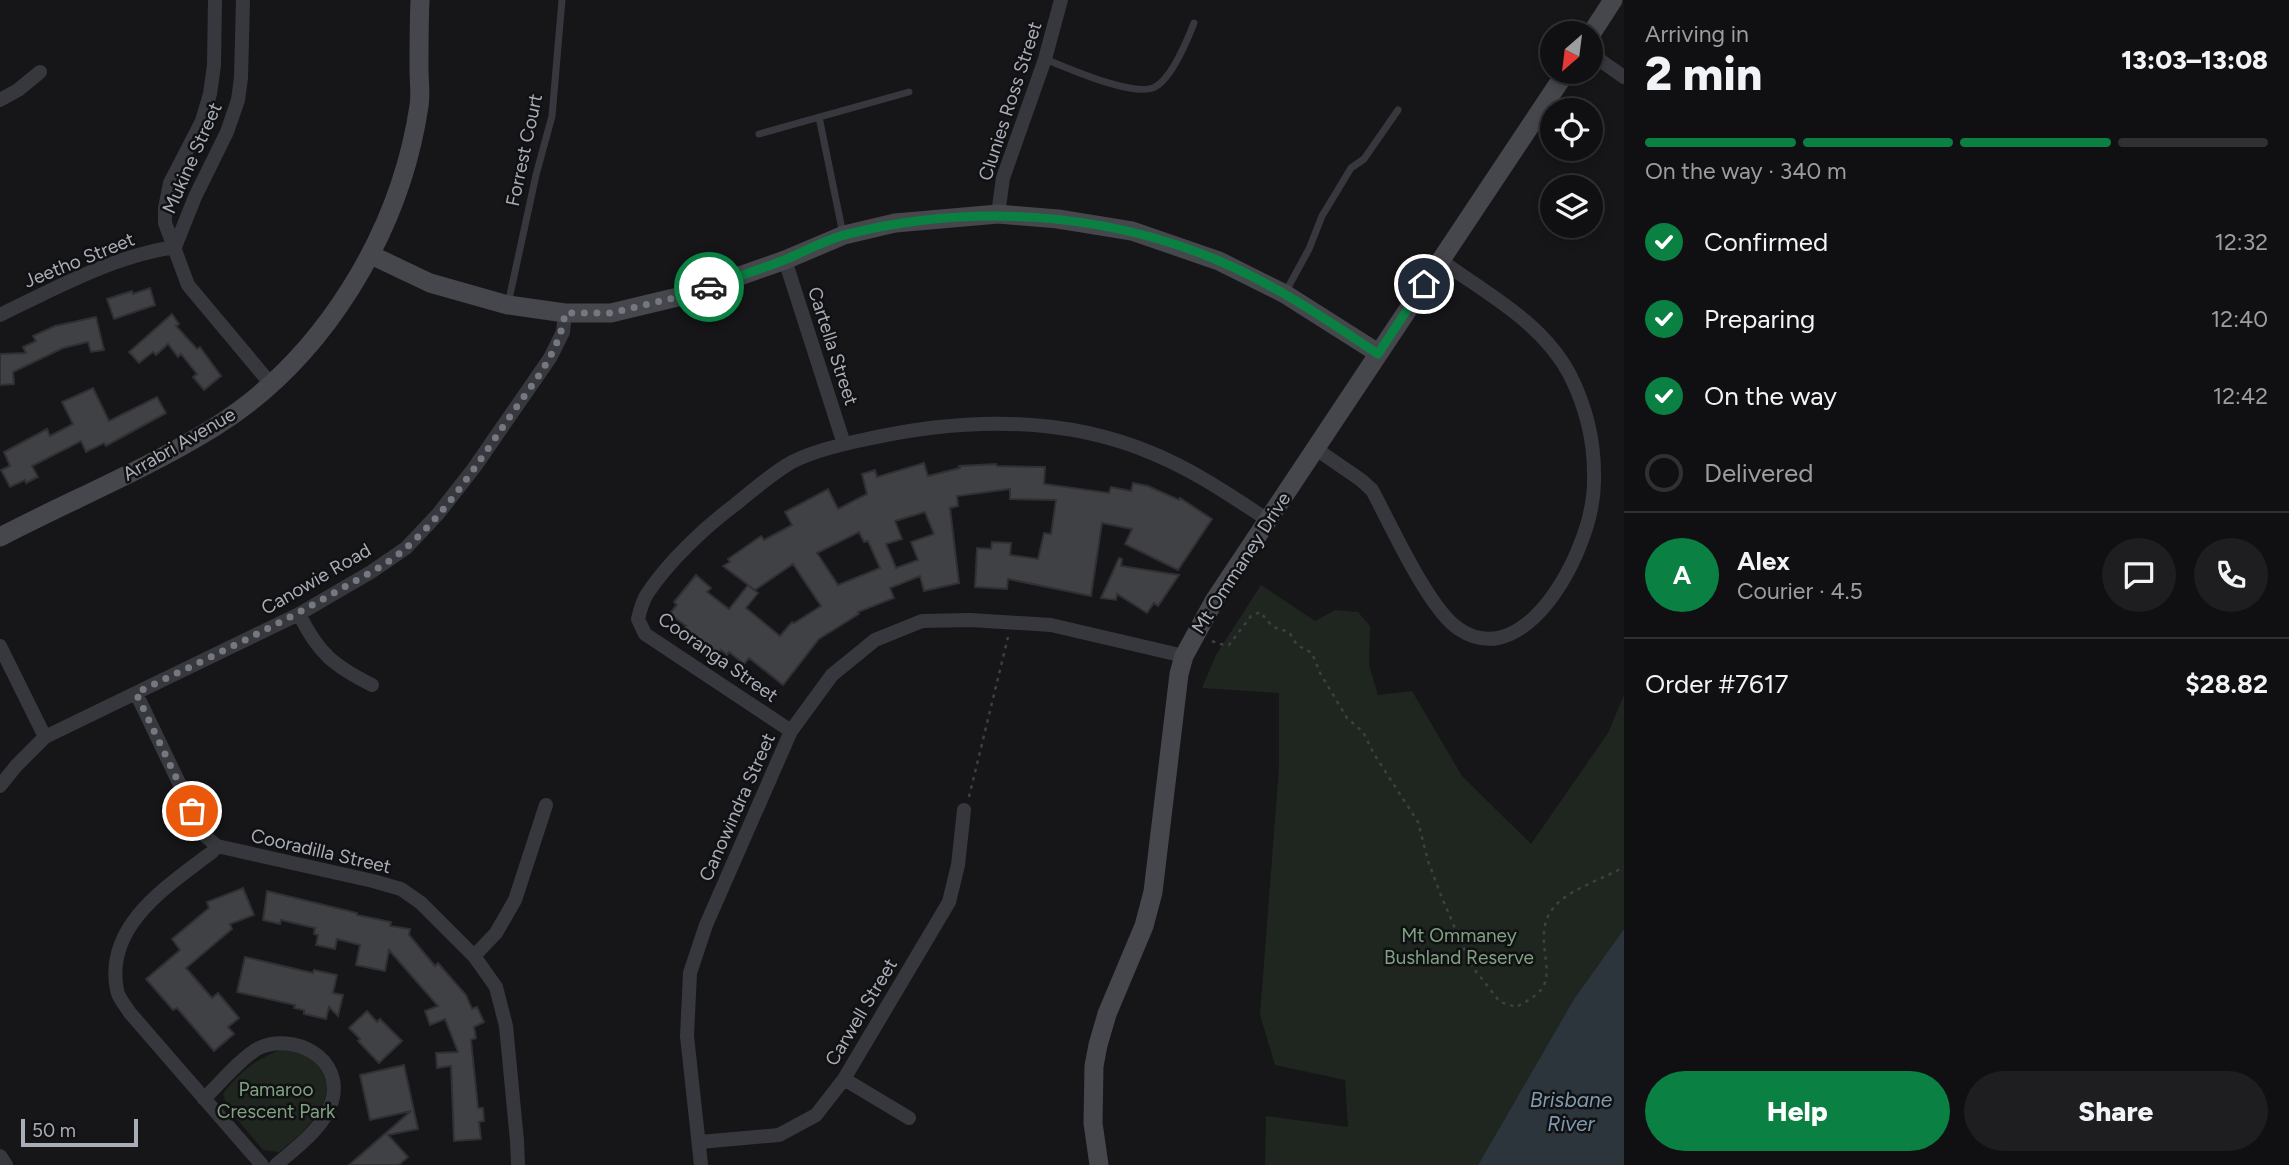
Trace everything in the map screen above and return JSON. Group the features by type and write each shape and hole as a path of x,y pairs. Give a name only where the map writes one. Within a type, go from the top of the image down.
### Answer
{"street":[{"name":"Mukine Street","path":"215,0 214,65 210,94 202,121 175,172 166,199 166,228 175,247 180,269 193,292 270,383"},
{"name":"Mukine Street","path":"175,247 195,197 234,115 241,78 243,0"},
{"name":"Arrabri Avenue","path":"0,537 160,458 239,410 310,343 347,295 371,255 402,180 419,104 420,0"},
{"name":"Clunies Ross Street","path":"998,214 1003,178 1045,59 1061,0"},
{"path":"1600,21 1614,0"},
{"path":"1603,62 1624,76"},
{"path":"0,100 18,90 40,72"},
{"name":"Mt Ommaney Drive","path":"1099,1165 1093,1123 1094,1066 1107,1014 1144,926 1153,892 1174,708 1184,656 1214,601 1558,84"},
{"path":"371,255 430,283 508,305 565,313 611,313 686,295 785,260 844,235 895,223 998,214 1058,219 1132,231 1219,261 1285,294 1378,354"},
{"name":"Jeetho Street","path":"0,315 63,284 133,257 175,247"},
{"name":"Cartella Street","path":"785,260 844,444"},
{"path":"1316,449 1372,490 1440,613 1458,629 1475,638 1496,640 1516,632 1531,621 1551,597 1580,546 1591,509 1594,472 1590,432 1583,406 1569,374 1551,345 1522,317 1440,260"},
{"name":"Canowie Road","path":"0,786 45,737 299,614 372,572 406,548 438,514 474,468 550,358 563,332 565,313"},
{"name":"Cooranga Street","path":"791,732 645,634 638,619 645,596 687,548 720,516 788,464 844,444 942,425 996,422 1049,426 1103,437 1152,453 1200,476 1268,520"},
{"path":"299,614 311,639 331,661 372,685"},
{"name":"Canowindra Street","path":"701,1165 687,1036 690,973 706,925 791,732 832,675 875,640 922,621 970,620 1051,625 1184,656"},
{"path":"0,646 45,737"},
{"path":"136,693 204,835 217,846 136,916 119,948 116,966 117,992 130,1013 262,1165"},
{"path":"474,957 496,933 515,900 546,805"},
{"name":"Carwell Street","path":"700,1142 779,1135 816,1115 844,1079 949,902 958,865 964,810"},
{"name":"Cooradilla Street","path":"217,846 373,881 401,890 421,903 474,957 496,988 506,1026 518,1165"},
{"path":"204,1099 256,1049 289,1042 305,1046 320,1059 328,1069 333,1083 332,1100 325,1117 313,1132 276,1165"},
{"path":"844,1079 909,1118"},
{"path":"0,1156 6,1165"}],"lane":[{"name":"Forrest Court","path":"508,305 552,116 562,0"},
{"path":"1045,59 1137,92 1153,89 1163,82 1182,55 1194,23"},
{"path":"759,134 909,92"},
{"path":"1285,294 1309,249 1322,216 1351,168 1364,159 1398,110"},
{"path":"819,117 844,235"}],"path":[{"path":"1209,640 1219,645 1229,645 1251,616 1260,612 1273,627 1289,632 1297,645 1312,653 1320,673 1347,718 1363,732 1418,822 1428,861 1454,929 1471,965 1500,1002 1516,1007 1541,991 1548,972 1542,944 1544,927 1560,901 1624,867"},
{"path":"964,810 973,786 1011,622"}],"green space":[{"name":"Mt Ommaney Bushland Reserve","path":"1261,585 1315,621 1335,610 1358,612 1370,626 1369,665 1378,695 1412,691 1462,776 1531,844 1608,733 1624,695 1624,929 1574,999 1478,1165 1265,1165 1266,1116 1348,1127 1345,1080 1275,1065 1260,1015 1279,767 1279,693 1202,688 1216,655"},
{"name":"Pamaroo Crescent Park","path":"283,1049 304,1054 316,1063 325,1080 326,1092 323,1104 308,1126 279,1152 263,1150 227,1107 223,1094 249,1067"}],"water":[{"name":"Brisbane River","path":"1624,929 1624,1165 1478,1165 1574,999"}],"building":[{"path":"150,288 155,305 114,319 107,299"},
{"path":"172,314 179,324 176,326 197,349 200,347 221,376 204,390 193,377 197,374 181,354 178,357 168,344 156,355 153,352 139,363 129,352"},
{"path":"96,317 104,350 91,352 88,342 63,348 13,372 14,384 0,385 0,354 26,353 23,347 36,341 33,336 55,326"},
{"path":"93,388 109,421 157,397 166,413 106,446 104,443 86,452 81,441 32,466 38,477 10,487 1,470 10,466 4,452 47,429 50,436 73,424 62,402"},
{"path":"924,463 928,476 960,468 959,466 996,464 1045,467 1044,484 1109,493 1111,487 1131,491 1133,483 1148,486 1179,500 1180,498 1212,519 1178,570 1125,544 1132,529 1102,523 1091,596 1008,579 1007,589 975,587 977,548 991,549 992,542 1011,543 1010,555 1038,559 1044,533 1051,534 1056,500 1010,499 1010,489 957,496 958,506 950,508 959,583 924,591 920,576 890,588 894,598 858,612 859,614 819,639 783,685 749,658 744,664 729,652 727,655 721,650 713,661 702,652 705,648 682,631 686,626 669,614 677,605 674,602 696,575 711,588 707,592 729,609 748,585 723,566 730,562 728,559 761,536 764,540 792,525 785,512 828,489 838,509 867,494 862,474 875,470 877,477","holes":["925,512 934,534 911,542 918,560 896,568 886,544 902,539 895,521","859,532 864,542 868,541 880,568 838,585 817,553","793,564 821,606 792,622 780,636 746,608 758,593 749,586 755,590"]},
{"path":"1119,558 1122,559 1121,566 1179,575 1158,606 1154,603 1147,613 1117,594 1116,600 1101,598"},
{"path":"243,888 254,915 230,924 232,929 186,968 212,998 218,993 239,1018 228,1027 234,1034 214,1051 177,1008 173,1010 146,979 180,950 172,939 209,908 207,902"},
{"path":"267,891 391,922 390,926 410,929 409,935 435,966 438,963 466,995 472,1009 477,1007 484,1022 474,1027 476,1038 471,1040 478,1108 483,1108 484,1121 479,1122 481,1139 454,1141 451,1066 437,1068 436,1053 458,1052 445,1019 430,1025 425,1011 438,1006 389,950 385,971 356,965 360,945 337,939 335,949 316,945 318,935 314,934 315,928 281,920 280,924 263,920"},
{"path":"245,957 313,973 314,970 337,975 333,993 343,995 338,1016 329,1007 326,1019 304,1014 304,1010 294,1008 295,1005 237,992"},
{"path":"367,1011 377,1022 380,1019 402,1041 379,1063 349,1028"},
{"path":"404,1065 418,1129 388,1135 408,1157 399,1165 349,1165 411,1111 370,1120 360,1075"}],"way so far":[{"path":"192,811 136,693 299,614 372,572 406,548 438,514 474,468 550,358 563,332 565,313 611,313 709,287"}],"route":[{"path":"709,287 785,260 844,235 895,223 998,214 1058,219 1132,231 1195,251 1285,294 1378,354 1424,284"}]}
